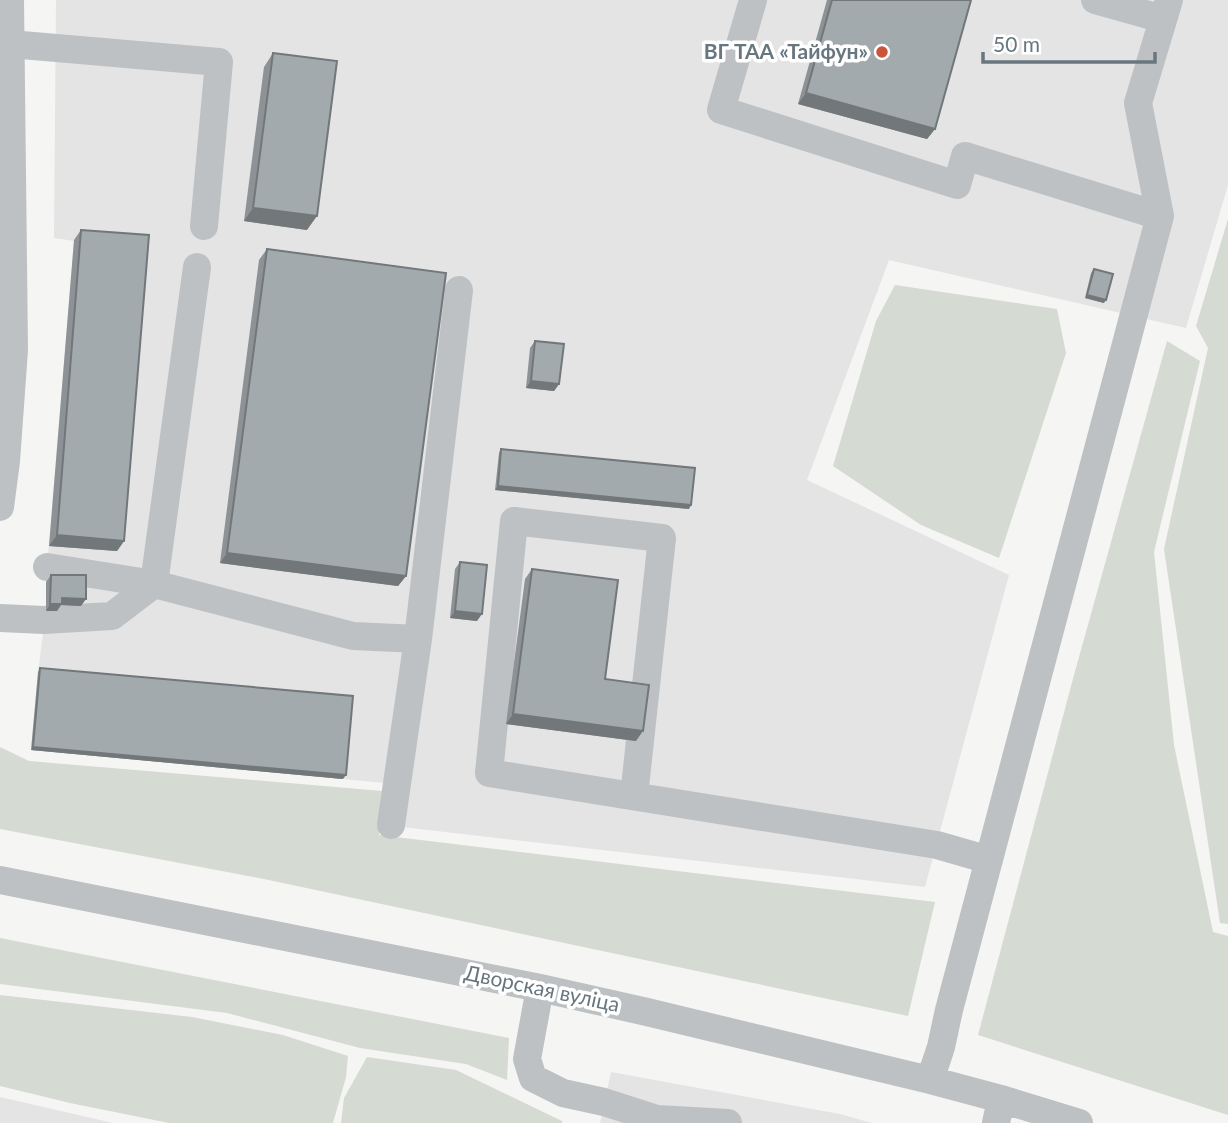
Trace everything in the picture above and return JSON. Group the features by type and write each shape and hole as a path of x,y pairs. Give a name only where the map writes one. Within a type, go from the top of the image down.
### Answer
{"street":[{"path":"0,506 6,461 13,350 10,0"},
{"path":"753,0 721,110 957,185 965,156 1160,216"},
{"path":"930,1080 941,1047 1160,216 1138,103 1166,9 1095,0"},
{"path":"10,44 219,62 204,226"},
{"path":"0,618 44,620 112,617 154,584 197,267"},
{"path":"391,825 418,639 459,290"},
{"path":"634,796 662,538 514,521 489,773 937,845 989,860"},
{"path":"47,567 154,584 353,636 418,639"},
{"name":"Дворская вуліца","path":"0,880 540,988 930,1080 998,1111 1079,1123"},
{"path":"540,988 527,1059 533,1078 563,1093 604,1102 657,1119 728,1123"}],"shaded area":[{"path":"56,0 1228,0 1228,185 1186,328 889,260 807,480 1009,575 925,887 402,827 407,785 31,750 46,611 47,567 74,241 54,238"},
{"path":"1228,219 1228,924 1220,923 1164,549 1208,348 1196,326"},
{"path":"895,285 1057,309 1066,353 999,558 921,525 833,466 876,321"},
{"path":"1167,341 1200,361 1154,552 1174,745 1213,932 1228,936 1228,1115 978,1035"},
{"path":"0,747 29,761 382,791 379,835 935,902 908,1016 264,879 0,829"},
{"path":"0,938 509,1038 507,1080 466,1064 360,1048 227,1013 0,984"},
{"path":"0,995 192,1017 283,1035 348,1056 346,1077 333,1123 169,1123 0,1086"},
{"path":"367,1057 456,1070 562,1123 341,1123 344,1098"},
{"path":"611,1072 840,1114 872,1123 600,1123"},
{"path":"0,1097 113,1123 0,1123"}],"building":[{"name":"ВГ ТАА «Тайфун»","path":"832,0 971,0 935,129 806,93"},
{"path":"273,53 337,61 317,216 253,208"},
{"path":"81,230 149,235 124,541 57,535"},
{"path":"267,249 446,273 406,576 227,553"},
{"path":"1094,269 1113,274 1106,300 1087,295"},
{"path":"535,341 564,344 559,384 531,381"},
{"path":"501,449 695,468 691,505 498,486"},
{"path":"460,562 487,565 482,614 455,611"},
{"path":"532,569 618,580 605,679 649,685 643,731 513,714"},
{"path":"51,575 86,575 86,599 62,598 62,604 50,604"},
{"path":"40,668 353,696 346,775 33,747"}],"place":[{"name":"ВГ ТАА «Тайфун»","path":"882,52"}]}
